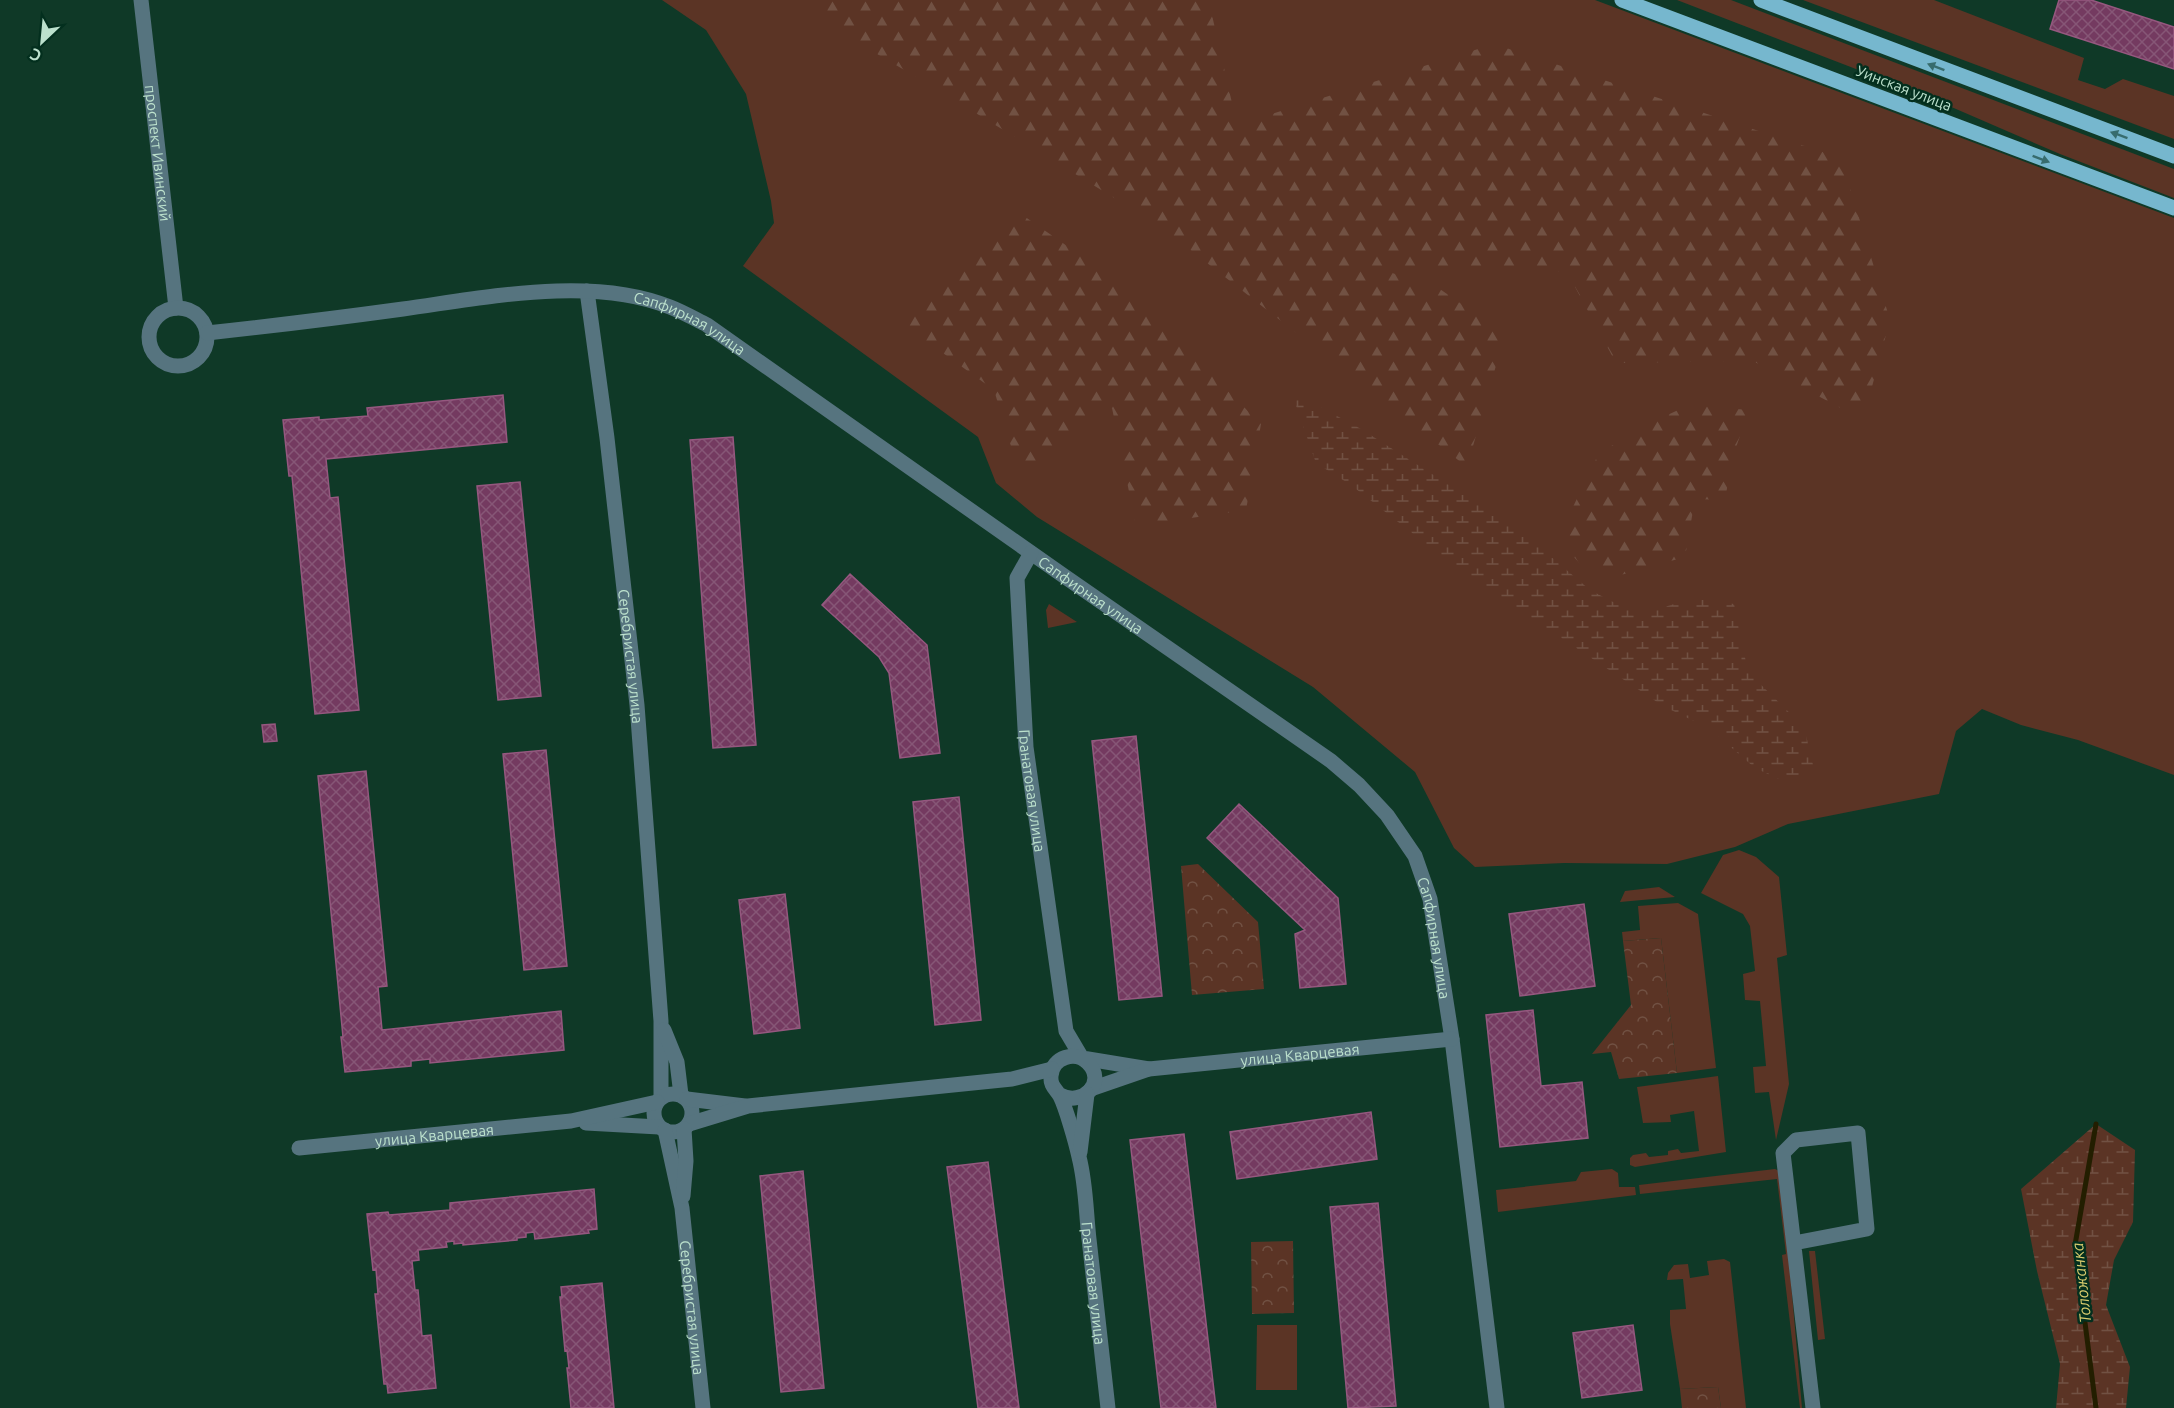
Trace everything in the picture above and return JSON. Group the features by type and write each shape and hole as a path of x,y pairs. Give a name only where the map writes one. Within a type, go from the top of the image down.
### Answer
{"main road":[{"name":"Уинская улица","path":"1622,0 2174,208"},
{"path":"1657,0 1667,7 1924,104 1950,116 1986,138"},
{"name":"Уинская улица","path":"1761,0 2174,156"}],"street":[{"name":"проспект Ивинский","path":"141,0 176,308"},
{"name":"Сапфирная улица","path":"207,333 516,293 588,291 635,297 669,306 707,325 1031,553 1312,746 1359,785 1387,815 1415,855 1430,899 1452,1039 1497,1408"},
{"name":"Серебристая улица","path":"588,291 637,705 661,1021"},
{"path":"176,308 184,308 200,317 207,333 204,351 191,364 182,367 164,363 151,349 148,340 149,331 159,315 166,310 176,308"},
{"name":"Гранатовая улица","path":"1031,553 1017,578 1026,747 1066,1031 1082,1058"},
{"path":"661,1021 677,1062 684,1097 692,1111 686,1126 682,1208"},
{"path":"661,1021 659,1099 653,1115 662,1129 682,1208"},
{"name":"Гранатовая улица","path":"1054,1066 1066,1031"},
{"name":"улица Кварцевая","path":"1149,1069 1452,1039"},
{"path":"571,1121 662,1129 671,1132 748,1106 1012,1079 1054,1066 1068,1056 1149,1069"},
{"path":"1082,1058 1092,1068 1094,1082 1089,1092"},
{"path":"1054,1066 1051,1084 1057,1093"},
{"path":"1012,1079 1073,1099 1149,1069"},
{"name":"Гранатовая улица","path":"1080,1158 1089,1092"},
{"path":"571,1121 675,1093 684,1097 748,1106"},
{"name":"Гранатовая улица","path":"1057,1093 1080,1158 1108,1408"},
{"name":"улица Кварцевая","path":"299,1148 571,1121"},
{"path":"1794,1242 1867,1229 1857,1133 1796,1140 1783,1153 1813,1408"},
{"name":"Серебристая улица","path":"682,1208 703,1408"}],"green space":[{"path":"662,0 1595,0 2174,218 2174,775 2078,740 2021,725 1982,709 1956,731 1939,794 1788,824 1735,847 1667,864 1564,863 1475,867 1454,848 1415,772 1313,687 1037,517 996,483 978,437 743,266 774,223 746,94 706,30"},
{"path":"812,0 1206,0 1209,2 1237,125 1494,44 1841,158 1890,320 1863,420 1753,361 1616,363 1567,272 1371,267 1434,285 1505,334 1467,467 1160,226 843,34"},
{"path":"1677,0 1731,0 2174,169 2174,198 2060,154 1926,96"},
{"path":"1803,0 1934,0 2084,58 2078,80 2105,89 2123,79 2174,96 2174,139"},
{"path":"1021,214 1116,280 1261,424 1246,510 1136,526 1112,408 1020,476 994,390 896,319"},
{"path":"1291,391 1361,429 1465,495 1502,515 1590,590 1638,615 1694,598 1734,604 1748,672 1804,727 1813,765 1792,785 1755,768 1710,729 1663,706 1435,551 1351,485 1316,463"},
{"path":"1689,405 1749,410 1732,459 1725,500 1695,499 1685,557 1610,578 1583,567 1564,546 1572,509 1598,455 1635,430"},
{"path":"1049,604 1077,622 1048,628 1046,610"},
{"path":"1739,850 1756,857 1779,877 1787,955 1777,958 1789,1084 1776,1140 1769,1092 1755,1093 1753,1067 1766,1066 1760,1001 1745,1000 1743,974 1755,971 1750,926 1743,914 1701,893 1723,855"},
{"path":"1198,864 1258,922 1264,989 1192,995 1181,866"},
{"path":"1659,887 1675,897 1620,902 1625,891"},
{"path":"1678,903 1698,914 1716,1068 1677,1073 1661,938 1623,941 1622,932 1640,930 1638,906"},
{"path":"1661,938 1677,1073 1619,1079 1611,1052 1592,1054 1631,1005 1623,941"},
{"path":"1718,1076 1726,1152 1635,1167 1630,1165 1630,1158 1633,1155 1646,1153 1649,1157 1668,1155 1668,1151 1678,1149 1681,1153 1699,1151 1694,1111 1670,1115 1671,1122 1643,1123 1637,1087"},
{"path":"2096,1124 2135,1150 2133,1222 2114,1260 2106,1305 2130,1367 2126,1408 2056,1408 2060,1364 2037,1271 2021,1189"},
{"path":"1612,1169 1618,1173 1619,1187 1635,1187 1636,1195 1498,1212 1496,1190 1576,1181 1581,1172"},
{"path":"1775,1169 1779,1171 1787,1237 1802,1408 1800,1408 1782,1255 1786,1254 1777,1179 1640,1194 1639,1185"},
{"path":"1293,1241 1294,1313 1252,1314 1251,1242"},
{"path":"1809,1251 1815,1251 1825,1339 1818,1340"},
{"path":"1724,1259 1730,1262 1746,1408 1721,1408 1718,1387 1680,1389 1670,1324 1670,1310 1686,1309 1683,1279 1667,1280 1668,1273 1674,1265 1688,1264 1690,1278 1709,1275 1707,1261"},
{"path":"1257,1325 1297,1325 1297,1390 1256,1390"},
{"path":"1718,1387 1721,1408 1682,1408 1680,1389"}],"building":[{"path":"2059,0 2091,0 2174,27 2174,69 2050,29"},
{"path":"503,395 507,442 326,459 330,498 338,497 359,710 315,714 292,476 289,476 283,420 368,416 367,408"},
{"path":"733,437 756,745 713,748 690,440"},
{"path":"520,482 541,696 498,700 477,486"},
{"path":"850,574 927,645 940,753 900,758 889,673 879,657 822,605"},
{"path":"275,724 277,741 264,742 262,725"},
{"path":"1136,736 1162,996 1119,1000 1092,741"},
{"path":"546,750 567,966 524,970 503,754"},
{"path":"366,771 387,986 378,987 382,1030 561,1011 564,1050 430,1063 430,1059 411,1061 411,1066 345,1072 318,776"},
{"path":"959,797 981,1020 935,1025 913,802"},
{"path":"1239,804 1338,898 1346,984 1300,988 1295,934 1305,930 1207,838"},
{"path":"785,894 800,1028 754,1034 739,900"},
{"path":"1584,904 1595,986 1520,996 1509,914"},
{"path":"1533,1010 1541,1086 1582,1082 1588,1138 1500,1147 1486,1015"},
{"path":"1371,1112 1377,1159 1237,1179 1230,1132"},
{"path":"1184,1134 1216,1408 1161,1408 1130,1140"},
{"path":"988,1162 1019,1408 978,1408 947,1167"},
{"path":"803,1171 824,1388 781,1392 760,1176"},
{"path":"594,1189 597,1229 588,1230 589,1233 535,1239 534,1232 526,1233 526,1237 517,1238 517,1240 463,1245 463,1243 454,1244 454,1241 446,1242 447,1247 418,1250 419,1260 412,1261 415,1290 418,1290 422,1336 431,1335 436,1388 388,1393 387,1384 384,1384 375,1294 378,1294 376,1269 373,1270 367,1214 388,1212 389,1215 450,1210 450,1203"},
{"path":"1378,1203 1396,1406 1348,1408 1330,1207"},
{"path":"602,1283 614,1408 571,1408 567,1368 569,1368 567,1350 565,1351 560,1297 562,1297 561,1287"},
{"path":"1633,1325 1642,1390 1582,1398 1573,1333"}],"waterway":[{"name":"Толожанка","path":"2096,1124 2075,1245 2096,1408"}]}
